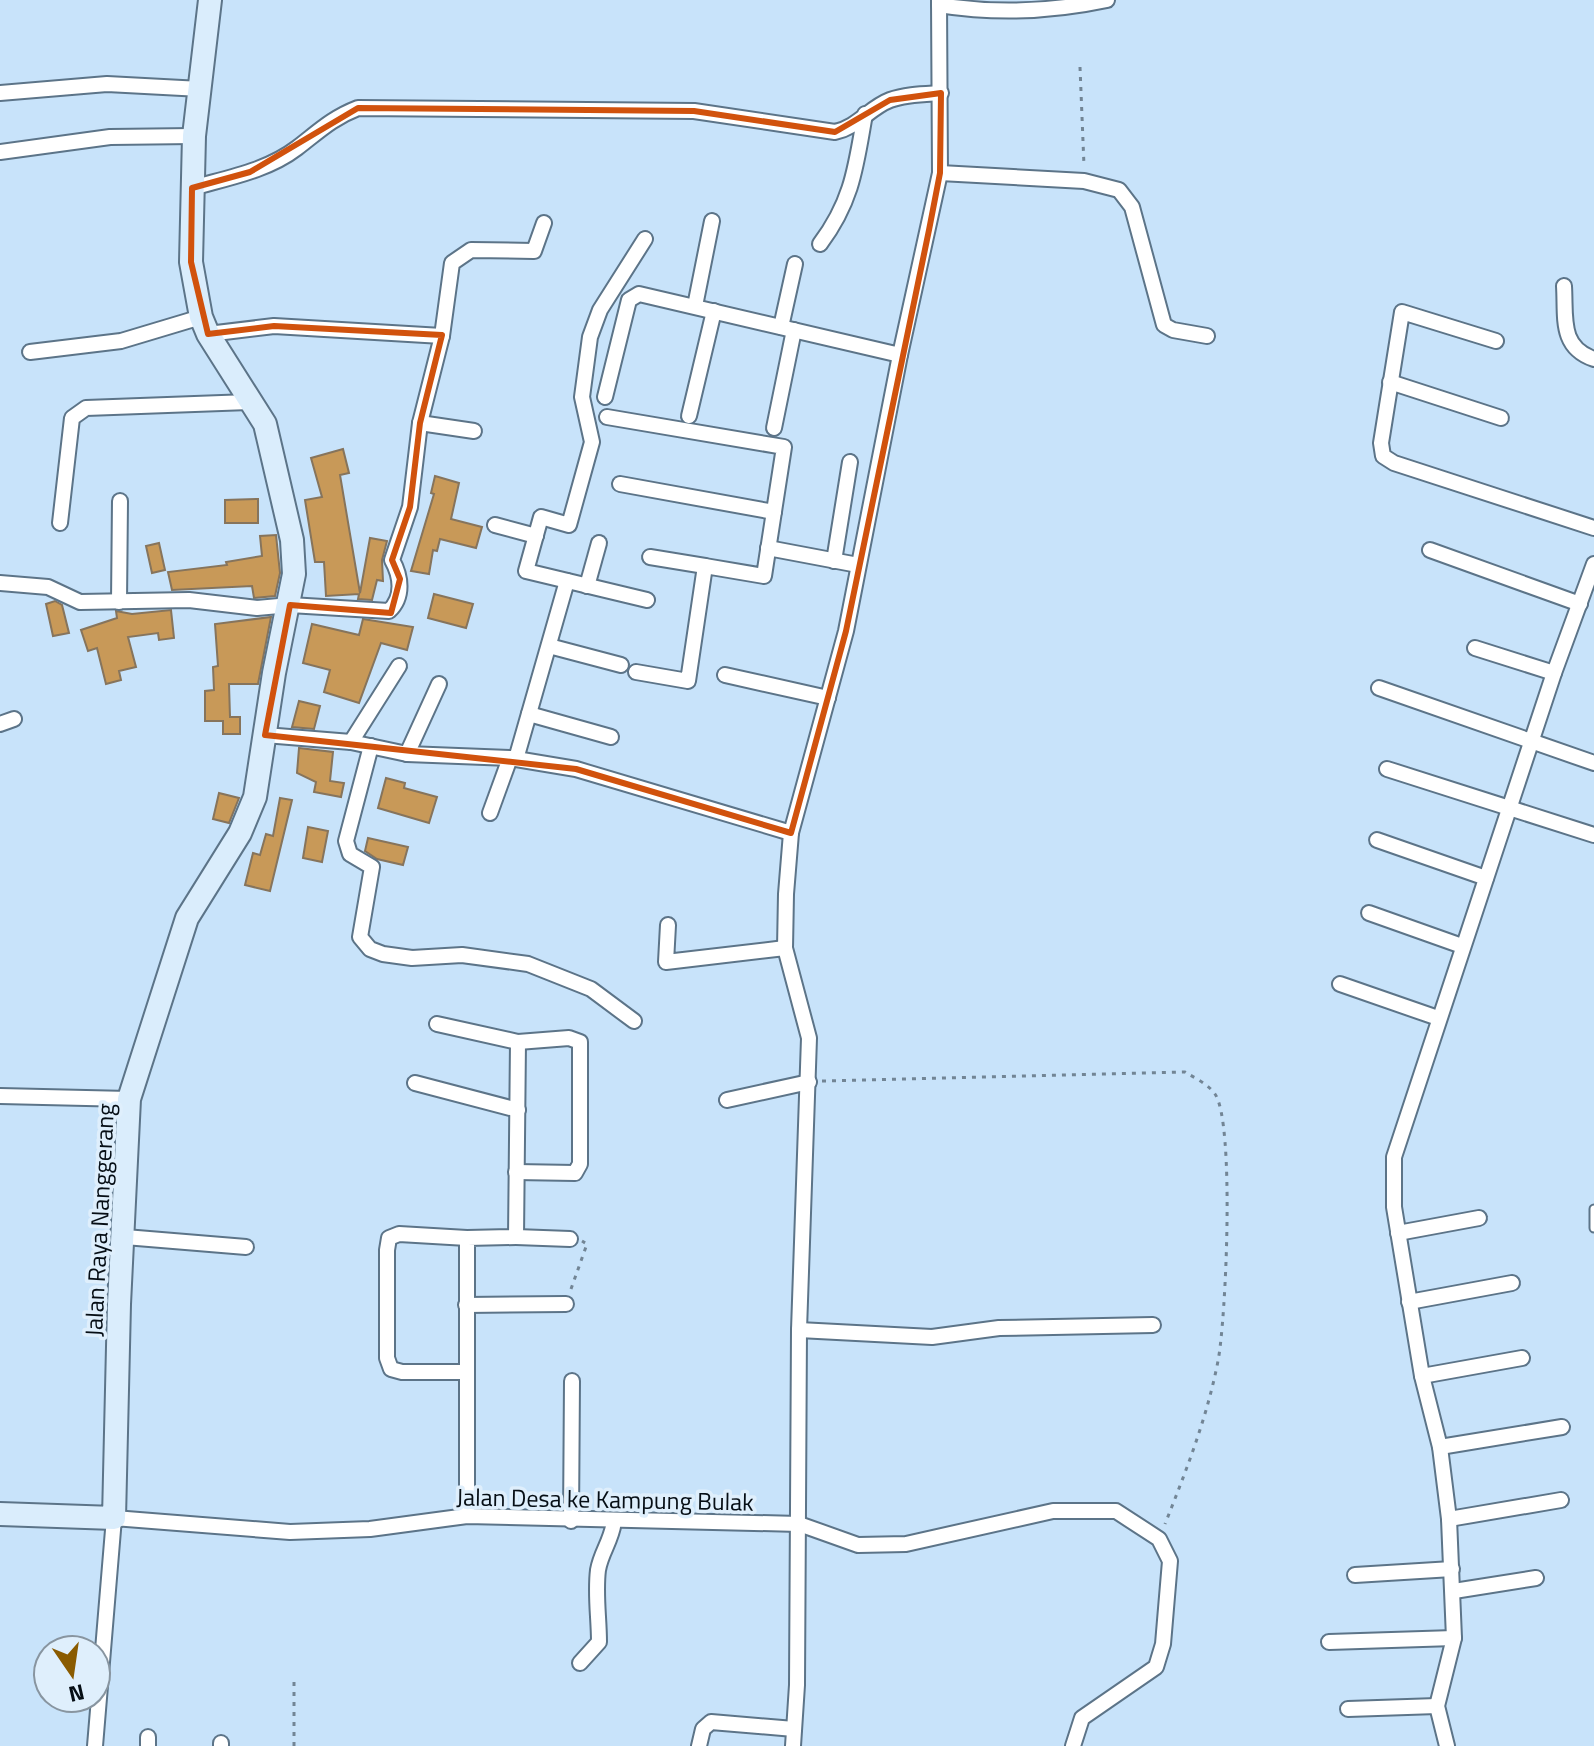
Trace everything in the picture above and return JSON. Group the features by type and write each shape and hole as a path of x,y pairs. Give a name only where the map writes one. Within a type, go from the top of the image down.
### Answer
{"street":[{"name":"Jalan Raya Nanggerang","path":"114,1518 119,1304 125,1237 129,1099 187,918 240,833 255,797 274,673 294,574 292,540 277,462 265,424 205,326 191,262 194,136 210,0"},
{"path":"793,1746 799,1524 799,1330 809,1038 785,948 791,833 828,698 940,173 939,2 983,12 1070,8 1107,0"},
{"path":"0,93 107,84 201,89"},
{"path":"192,188 250,172 295,150 322,125 358,108 694,111 827,132 849,128 865,113 890,100 941,93"},
{"path":"820,244 837,222 855,181 865,113"},
{"path":"0,152 110,137 194,136"},
{"path":"940,173 1084,181 1119,190 1132,207 1164,325 1173,330 1207,336"},
{"path":"695,306 712,221"},
{"path":"0,583 48,587 80,602 197,600 257,608 290,605 384,612 393,608 400,579 392,560 410,507 420,423 442,336 452,263 471,250 534,251 544,223"},
{"path":"645,239 600,310 590,337 582,397 592,442 569,525 541,517 526,571 647,600"},
{"path":"774,428 795,264"},
{"path":"1564,286 1570,342 1576,351 1594,359"},
{"path":"605,397 630,297 639,294 900,355"},
{"path":"689,416 714,311"},
{"path":"1496,341 1403,312 1390,382 1383,456 1394,463 1594,528"},
{"path":"30,352 121,341 205,326 274,326 442,336"},
{"path":"1390,382 1501,418"},
{"path":"60,523 72,418 86,408 249,402"},
{"path":"607,417 784,447 764,576 650,557"},
{"path":"420,423 474,431"},
{"path":"834,561 850,462"},
{"path":"620,484 774,512"},
{"path":"119,602 120,501"},
{"path":"495,525 536,536"},
{"path":"587,586 599,543"},
{"path":"768,548 858,565"},
{"path":"1430,550 1580,604"},
{"path":"1447,1746 1437,1706 1444,1666 1454,1638 1449,1519 1440,1447 1422,1376 1398,1233 1394,1157 1530,743 1594,564"},
{"path":"636,672 688,681 705,566"},
{"path":"490,813 529,714 567,581"},
{"path":"549,646 621,665"},
{"path":"1475,648 1554,673"},
{"path":"351,742 399,666"},
{"path":"725,675 828,698"},
{"path":"407,754 439,684"},
{"path":"1379,688 1594,763"},
{"path":"529,714 611,737"},
{"path":"265,735 351,742 407,754 513,758 576,769 791,833"},
{"path":"371,746 346,841 350,854 372,867 360,937 365,946 375,952 412,958 462,955 528,964 591,989 634,1021"},
{"path":"1387,769 1594,835"},
{"path":"1377,840 1486,878"},
{"path":"1369,913 1462,946"},
{"path":"668,925 666,962 785,948"},
{"path":"1340,984 1438,1018"},
{"path":"437,1024 518,1042 569,1038 580,1042 583,1148 575,1173 516,1172"},
{"path":"516,1237 518,1042"},
{"path":"727,1100 809,1082"},
{"path":"415,1083 518,1110"},
{"path":"0,1096 129,1099"},
{"path":"1398,1233 1479,1218"},
{"path":"465,1372 402,1372 391,1369 387,1358 389,1238 399,1234 570,1239"},
{"path":"125,1237 246,1247"},
{"path":"467,1238 467,1516"},
{"path":"1409,1302 1512,1283"},
{"path":"466,1305 566,1304"},
{"path":"799,1330 932,1337 999,1328 1153,1325"},
{"path":"1422,1376 1522,1358"},
{"path":"571,1521 572,1381"},
{"path":"1440,1447 1562,1427"},
{"path":"1449,1519 1561,1500"},
{"name":"Jalan Desa ke Kampung Bulak","path":"114,1518 290,1532 370,1529 467,1516 571,1521 799,1524 858,1545 906,1544 1053,1511 1116,1511 1159,1539"},
{"path":"0,1514 114,1518 95,1746"},
{"path":"580,1663 599,1642 598,1573 601,1554 613,1537 614,1521"},
{"path":"1073,1746 1082,1718 1156,1667 1163,1644 1170,1561 1159,1539"},
{"path":"1355,1575 1452,1569"},
{"path":"1454,1591 1536,1578"},
{"path":"1329,1642 1454,1638"},
{"path":"1348,1709 1437,1706"},
{"path":"699,1746 703,1729 711,1722 794,1729"}],"lane":[{"path":"1594,1209 1594,1228"}],"path":[{"path":"1080,67 1084,181"},
{"path":"809,1082 1185,1072 1214,1093 1221,1110 1226,1180 1223,1327 1202,1423 1159,1539"},
{"path":"566,1304 587,1244 570,1239"},
{"path":"294,1678 294,1746"}],"highlighted area":[{"path":"941,93 940,173 929,230 846,631 791,833 576,769 265,735 290,605 391,613 400,579 392,560 410,507 420,423 442,335 274,326 208,334 191,262 192,188 250,172 358,108 694,111 835,132 890,100"}],"building":[{"path":"343,449 349,473 340,475 360,593 370,538 387,541 382,560 383,581 377,580 372,600 358,599 359,594 326,596 324,562 315,562 305,500 322,497 311,458"},
{"path":"435,476 459,483 451,519 482,527 476,548 440,539 437,551 433,550 429,574 411,571 434,494 431,493"},
{"path":"258,499 258,523 225,523 225,500"},
{"path":"276,535 280,573 275,596 254,598 252,586 172,590 168,572 227,565 226,562 262,556 260,536"},
{"path":"159,543 165,570 152,573 146,546"},
{"path":"434,594 473,604 466,628 428,618"},
{"path":"55,601 62,605 69,633 53,636 46,604"},
{"path":"171,610 174,638 159,640 158,633 128,637 136,667 119,671 121,680 106,684 97,648 88,651 81,630 117,618 116,611 132,614"},
{"path":"271,617 258,684 229,684 230,717 240,717 240,734 223,734 223,721 205,721 205,691 214,690 213,667 218,666 215,624"},
{"path":"363,619 413,627 407,650 381,643 359,703 324,692 330,670 303,663 312,624 359,635"},
{"path":"299,701 320,706 314,729 292,727"},
{"path":"299,748 333,752 330,781 344,783 341,797 314,792 316,782 297,773"},
{"path":"386,778 405,783 404,788 437,797 429,823 378,808"},
{"path":"219,793 239,798 229,823 213,819"},
{"path":"280,798 292,800 270,891 245,885 253,853 260,855 266,834 273,836"},
{"path":"308,827 328,831 322,862 303,858"},
{"path":"368,838 408,847 403,865 377,859 365,851"}]}
